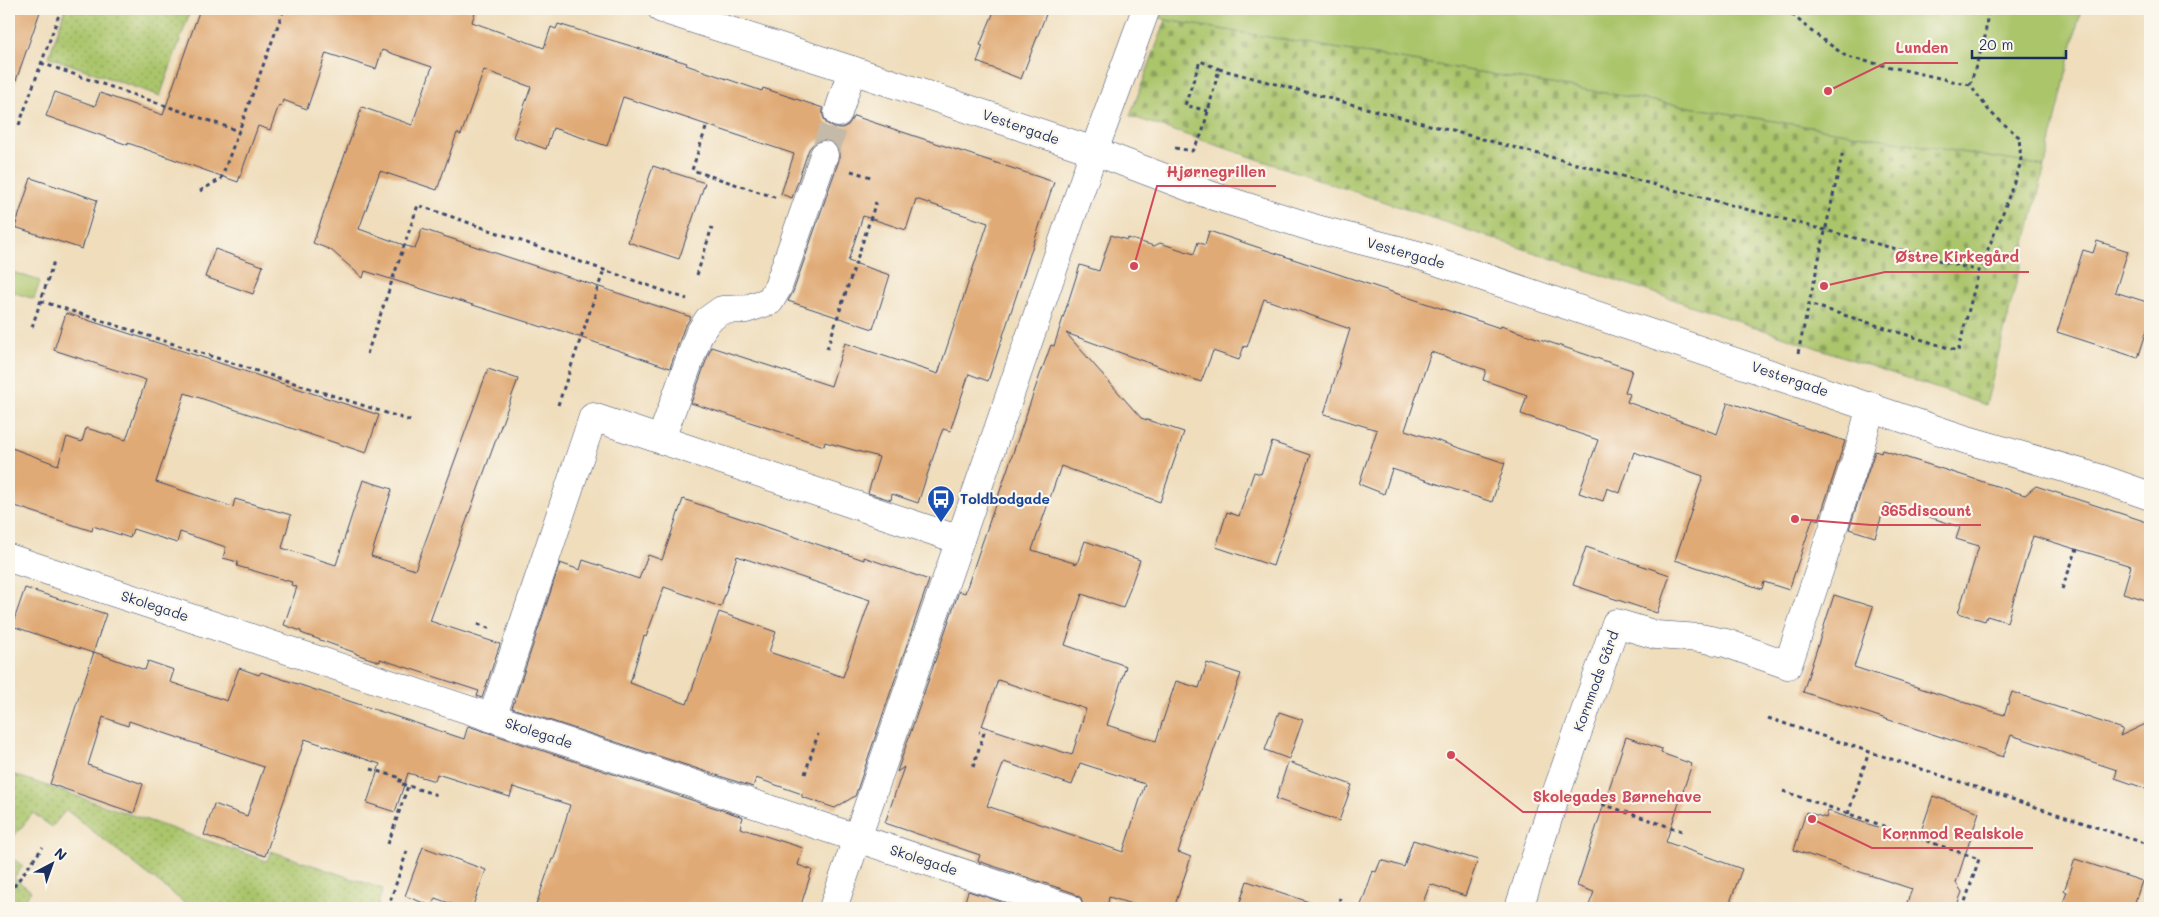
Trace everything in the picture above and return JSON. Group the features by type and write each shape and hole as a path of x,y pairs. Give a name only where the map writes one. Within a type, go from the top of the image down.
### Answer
{"street":[{"name":"Vestergade","path":"662,9 1094,151 1161,178 1317,229 1418,255 1871,406 1964,439 2150,496"},
{"path":"833,908 1094,151 1146,9"},
{"path":"838,113 852,70"},
{"path":"661,439 699,334 708,320 722,310 746,309 770,301 778,288 824,155"},
{"name":"Kornmods Gård","path":"1519,908 1558,788 1616,624 1656,635 1700,638 1726,643 1788,665 1860,447 1871,406"},
{"path":"492,718 593,417 960,540"},
{"name":"Skolegade","path":"9,558 1069,908"}],"path":[{"path":"19,125 61,9"},
{"path":"200,191 222,179 284,9"},
{"path":"1786,9 1811,31 1847,57 1970,85 1990,112 2020,137 2021,162 1979,271 1958,351 1809,304"},
{"path":"1970,85 1985,37 1988,9"},
{"path":"1208,111 1185,105 1200,61 1219,69 1979,271"},
{"path":"41,63 239,131"},
{"path":"1161,178 1173,147 1192,151 1202,134 1219,69"},
{"path":"706,128 692,170 777,198 779,190"},
{"path":"1793,380 1843,151"},
{"path":"827,349 876,202"},
{"path":"367,354 418,205 722,310"},
{"path":"697,275 712,227"},
{"path":"32,327 54,262"},
{"path":"558,405 604,270"},
{"path":"41,301 410,421"},
{"path":"2062,589 2077,549"},
{"path":"1768,718 2150,845"},
{"path":"973,767 984,733 979,732"},
{"path":"805,774 818,734"},
{"path":"1848,814 1869,752"},
{"path":"371,769 401,778 399,783 437,795"},
{"path":"388,844 408,786"},
{"path":"1558,788 1685,832"},
{"path":"1783,791 1979,859 1963,908"},
{"path":"9,893 43,847"},
{"path":"388,908 407,851"},
{"path":"1337,908 1340,898"}],"green space":[{"path":"65,9 191,9 160,96 49,57"},
{"path":"1141,9 2081,9 2045,166 1166,20"},
{"path":"1166,20 2045,166 1986,405 1130,116"},
{"path":"9,271 40,281 34,299 9,291"},
{"path":"9,773 267,861 271,851 383,889 377,908 191,908 66,810 52,827 33,813 9,843"},
{"path":"9,856 23,866 14,878 31,891 18,908 9,908"}],"building":[{"path":"9,9 41,9 13,89 9,89"},
{"path":"200,9 476,9 472,22 544,48 551,27 556,29 558,24 687,63 686,65 762,91 763,88 823,108 823,116 826,123 834,128 842,128 848,125 854,116 1054,182 988,381 969,374 950,431 943,429 939,439 918,503 892,494 891,500 868,493 879,457 825,442 824,446 691,403 711,347 831,386 845,343 938,374 988,223 916,199 906,230 863,216 848,261 890,275 873,329 788,301 793,292 839,160 839,152 836,145 830,140 821,140 814,143 809,149 792,198 781,194 794,154 623,97 607,146 553,128 546,149 513,137 531,87 484,70 461,135 457,133 437,190 380,171 359,229 415,249 422,229 691,317 684,328 670,368 553,328 552,330 365,271 363,278 331,250 313,243 362,107 412,125 432,67 382,50 376,69 326,53 307,109 283,100 281,106 279,105 270,130 258,126 238,182 46,116 55,92 95,106 100,93 163,115"},
{"path":"995,9 1048,9 1021,79 977,62 983,46 980,45"},
{"path":"653,166 705,183 679,259 628,242"},
{"path":"31,178 97,200 82,249 15,227"},
{"path":"1209,231 1632,370 1625,392 1630,394 1627,402 1717,434 1728,402 1845,441 1819,520 1813,518 1789,590 1764,582 1762,589 1675,560 1703,476 1634,452 1620,493 1607,488 1603,501 1579,493 1598,440 1521,414 1527,395 1483,380 1486,370 1431,352 1405,430 1505,463 1492,502 1392,469 1384,494 1359,484 1377,430 1324,414 1350,329 1264,299 1247,347 1244,346 1239,360 1213,351 1201,382 1066,333 1141,418 1184,432 1160,502 1061,466 1032,550 1077,564 1085,541 1140,560 1123,608 1082,594 1065,645 1126,666 1107,725 1156,741 1176,681 1199,688 1207,663 1241,674 1178,852 1191,857 1174,908 1145,908 1109,897 1107,908 1084,908 1081,898 1074,893 978,861 980,855 885,823 904,767 897,772 959,591 965,593 1037,383 1051,345 1054,346 1080,265 1099,271 1111,235 1154,246 1160,243 1194,254 1198,242 1205,245","holes":["998,680 1086,709 1072,755 982,726","1004,762 1072,785 1080,763 1145,784 1123,852 987,806"]},
{"path":"2097,241 2128,251 2115,292 2150,303 2150,321 2138,358 2057,332 2083,250 2093,253"},
{"path":"215,249 263,266 253,294 205,277"},
{"path":"66,313 379,415 366,453 185,393 156,482 233,507 235,499 291,515 282,548 336,565 363,480 392,489 371,556 415,570 488,369 518,379 430,621 500,644 482,698 477,696 479,691 380,659 380,662 356,654 284,625 297,587 291,585 292,582 237,566 238,562 223,558 226,547 180,532 177,543 133,529 130,538 93,526 92,531 9,504 9,447 58,465 67,437 82,442 86,428 126,440 146,380 54,350"},
{"path":"1272,442 1310,455 1273,566 1216,547 1227,512 1239,516 1254,472 1261,474"},
{"path":"1882,450 2025,495 2036,486 2150,523 2150,587 2146,600 2123,593 2131,566 2033,536 2007,622 1987,616 1985,621 1958,613 1979,546 1956,539 1960,527 1886,503 1875,537 1849,529 1875,451 1881,453"},
{"path":"683,499 864,560 864,557 929,580 855,796 835,808 756,778 753,787 512,708 560,563 580,570 583,560 639,579 648,555 662,560","holes":["737,556 870,600 843,677 769,652 776,632 719,612 687,704 630,683 644,636 646,637 664,587 721,607"]},
{"path":"1586,547 1670,575 1657,613 1573,585"},
{"path":"25,588 106,614 93,653 12,626"},
{"path":"1834,595 1873,607 1854,667 2004,715 2012,692 2123,729 2120,736 2150,722 2150,790 2115,778 2117,770 2011,735 2003,757 1803,692"},
{"path":"94,652 145,670 148,661 174,670 170,682 227,701 239,668 259,675 261,672 464,739 468,726 743,817 740,828 803,848 798,865 812,870 800,908 535,908 552,859 554,859 570,805 513,787 510,797 437,774 435,781 408,773 395,812 367,803 380,764 305,739 265,856 204,835 214,804 247,816 264,767 129,721 128,726 103,717 88,765 143,784 134,813 50,784"},
{"path":"1279,712 1303,720 1289,759 1265,750"},
{"path":"1626,737 1662,749 1661,753 1692,764 1666,842 1742,869 1728,908 1588,908 1594,892 1577,886"},
{"path":"1288,762 1352,785 1339,821 1276,799"},
{"path":"1933,796 1979,812 1956,883 1962,892 1956,908 1905,908 1912,889 1794,850 1806,812 1826,818 1828,811 1918,840"},
{"path":"1413,840 1478,860 1465,896 1430,884 1421,908 1360,908 1373,871 1376,872 1381,860 1404,867"},
{"path":"423,847 486,870 472,908 463,908 435,898 432,906 405,896"},
{"path":"2075,859 2142,881 2133,908 2061,908 2067,892 2064,891"},
{"path":"1247,881 1315,904 1314,908 1238,908"},
{"path":"968,891 1020,908 963,908"}],"tunnel":[{"path":"824,155 838,113"}],"place":[{"name":"Lunden","path":"1828,91"},
{"name":"Hjørnegrillen","path":"1134,266"},
{"name":"Østre Kirkegård","path":"1824,286"},
{"name":"365discount","path":"1795,519"},
{"name":"Toldbodgade","path":"941,523"},
{"name":"Skolegades Børnehave","path":"1451,755"},
{"name":"Kornmod Realskole","path":"1812,819"}]}
